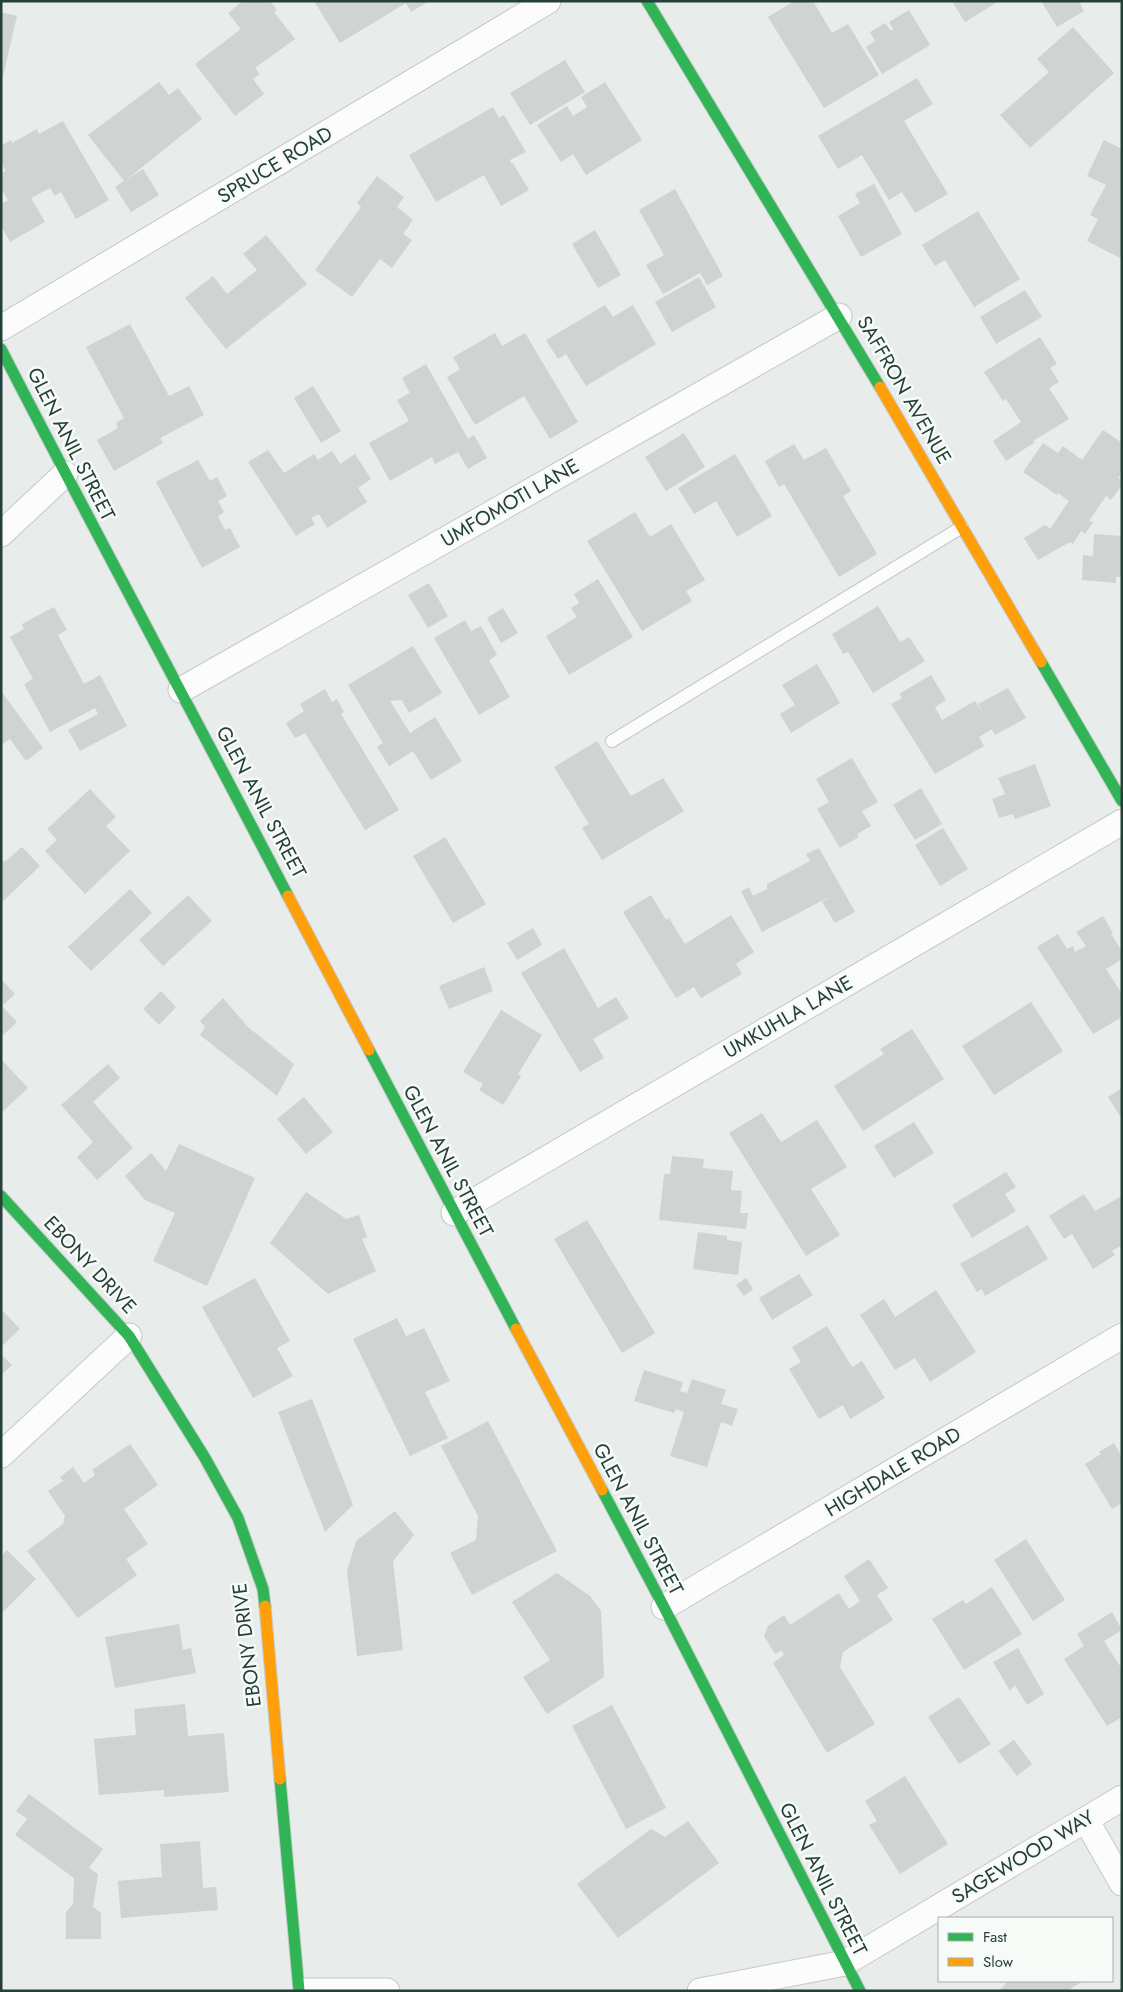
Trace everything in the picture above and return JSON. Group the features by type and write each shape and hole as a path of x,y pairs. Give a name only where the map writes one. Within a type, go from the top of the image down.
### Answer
{"street":[{"name":"SPRUCE ROAD","path":"1,328 548,1"},
{"name":"SAFFRON AVENUE","path":"647,1 840,316 1122,801"},
{"name":"UMFOMOTI LANE","path":"181,690 840,316"},
{"name":"GLEN ANIL STREET","path":"1,349 454,1213 664,1607 860,1991"},
{"path":"1,534 65,474"},
{"name":"UMKUHLA LANE","path":"454,1213 1122,822"},
{"name":"EBONY DRIVE","path":"1,1196 129,1336 205,1458 238,1518 263,1589 299,1991"},
{"path":"1,1455 129,1336"},
{"name":"HIGHDALE ROAD","path":"664,1607 1122,1336"},
{"name":"SAGEWOOD WAY","path":"700,1991 845,1963 1122,1798"},
{"path":"1086,1820 1122,1883"},
{"path":"305,1991 387,1991"}],"lane":[{"path":"612,740 962,527"}],"building":[{"path":"243,1 270,1 277,10 274,12 295,39 255,68 260,74 253,79 264,94 235,116 195,64 241,29 228,13"},
{"path":"314,1 429,1 411,12 406,3 340,43"},
{"path":"794,1 813,1 832,33 848,24 879,75 824,108 768,17"},
{"path":"955,1 999,1 965,22 953,3"},
{"path":"1041,1 1079,1 1084,11 1057,27"},
{"path":"909,10 930,45 882,74 866,47 875,41 870,32 885,23 891,31 893,29 889,22"},
{"path":"1,12 17,16 2,81 1,81"},
{"path":"1073,27 1114,73 1030,148 1000,115 1049,72 1037,59"},
{"path":"565,60 585,92 530,125 510,93"},
{"path":"917,78 933,104 904,121 948,194 915,213 902,192 889,200 862,155 838,169 818,136"},
{"path":"159,82 169,95 178,88 202,119 126,180 143,169 159,195 131,212 115,187 124,181 88,135"},
{"path":"605,82 642,140 586,175 573,154 561,162 537,125 567,106 573,116 587,107 581,97"},
{"path":"493,107 499,118 504,115 526,152 510,160 529,190 501,206 484,175 436,202 409,155"},
{"path":"63,121 109,200 76,219 61,192 55,196 50,188 31,198 45,222 10,242 1,226 1,204 8,200 1,189 1,173 6,171 1,163 1,146 11,140 12,143 37,129 39,134"},
{"path":"1104,140 1122,149 1122,259 1087,241 1098,219 1090,215 1106,185 1087,176"},
{"path":"377,176 404,197 397,207 413,220 403,234 412,240 392,268 380,259 352,297 315,270 361,207 357,203"},
{"path":"874,184 902,234 861,257 838,216 860,203 855,194"},
{"path":"675,189 723,276 707,285 700,273 663,294 646,265 664,255 639,210"},
{"path":"978,211 1020,279 974,307 945,260 935,266 922,245"},
{"path":"595,230 621,275 598,288 572,244"},
{"path":"266,235 307,284 226,349 185,298 213,276 227,294 257,270 243,254"},
{"path":"699,277 716,307 672,332 655,302"},
{"path":"1025,290 1042,317 996,344 980,317"},
{"path":"605,305 613,317 633,305 656,344 586,386 566,354 558,359 546,340"},
{"path":"130,324 169,396 189,386 204,415 160,438 163,443 114,471 97,440 118,428 116,423 124,418 86,347"},
{"path":"495,333 502,346 525,333 578,422 550,439 524,396 475,425 447,377 460,369 453,357"},
{"path":"1040,337 1057,364 1050,368 1059,382 1049,388 1069,419 1033,441 1035,442 1006,461 993,441 1021,422 1006,399 1003,401 984,372"},
{"path":"426,364 468,439 474,435 487,458 468,469 458,452 435,464 432,457 390,481 369,443 409,421 397,400 410,393 402,378"},
{"path":"313,386 341,431 321,443 294,398"},
{"path":"1103,430 1122,443 1122,473 1118,478 1122,480 1122,485 1111,500 1106,496 1089,521 1093,522 1085,534 1081,531 1073,544 1070,542 1038,560 1024,538 1045,525 1050,529 1069,501 1023,472 1043,443 1058,453 1063,446 1082,460"},
{"path":"684,433 705,467 666,491 645,457"},
{"path":"794,444 804,460 826,448 851,491 843,496 877,554 839,577 784,484 779,487 765,461"},
{"path":"268,450 284,473 314,454 318,460 332,451 340,464 355,454 371,479 358,488 367,502 327,528 319,514 311,518 315,524 296,536 248,462"},
{"path":"735,454 772,516 737,537 716,501 694,514 678,488"},
{"path":"198,460 210,481 217,477 227,496 218,501 224,512 218,516 225,530 230,528 240,547 202,568 156,482"},
{"path":"635,512 650,537 671,524 705,580 686,591 692,601 642,631 587,541"},
{"path":"1094,534 1122,536 1122,577 1116,577 1116,583 1082,580 1083,555 1093,556"},
{"path":"598,579 633,637 569,675 546,636 577,617 571,608 579,603 574,594"},
{"path":"429,583 448,616 428,628 408,595"},
{"path":"878,606 900,642 909,637 925,661 873,693 848,652 843,654 832,634"},
{"path":"54,607 67,630 58,635 84,684 100,675 127,726 80,751 68,730 98,714 95,708 50,732 24,684 33,679 10,637 24,629 22,624"},
{"path":"503,608 518,633 501,643 487,618"},
{"path":"465,620 471,631 481,626 497,655 489,660 510,697 479,715 434,638"},
{"path":"413,646 442,693 409,713 402,700 390,701 410,733 435,717 462,761 431,780 413,751 389,766 377,747 383,743 348,685"},
{"path":"817,664 840,703 791,733 780,714 795,705 782,685"},
{"path":"931,675 946,700 935,707 942,720 975,701 984,716 978,704 1008,688 1026,718 995,735 992,729 979,737 984,746 935,774 891,704 902,698 899,694"},
{"path":"325,689 332,702 337,699 344,712 341,714 399,810 365,830 305,733 295,738 286,723 304,711 300,704"},
{"path":"1,691 43,748 26,761 10,739 1,745"},
{"path":"597,741 631,796 663,778 684,811 602,860 582,828 589,824 554,767"},
{"path":"852,758 878,802 862,811 871,826 857,834 859,837 840,848 817,809 829,802 816,779"},
{"path":"1035,764 1051,806 1015,819 1013,814 999,818 992,799 1005,794 998,778"},
{"path":"921,788 942,824 915,840 893,805"},
{"path":"90,789 116,817 106,826 130,851 85,894 45,851 57,840 47,829"},
{"path":"943,828 968,869 940,886 915,845"},
{"path":"445,837 486,904 453,923 413,856"},
{"path":"22,847 40,866 1,903 1,861 5,862"},
{"path":"819,848 855,912 835,923 822,902 831,896 762,932 741,891 749,887 753,896 767,889 767,884 810,861 806,854"},
{"path":"130,889 152,913 91,971 68,947"},
{"path":"188,895 212,921 163,966 139,940"},
{"path":"651,895 666,920 669,918 685,944 731,915 754,952 736,964 742,974 701,998 694,987 676,998 623,912"},
{"path":"1103,916 1113,933 1111,934 1122,951 1122,959 1106,969 1122,994 1122,1017 1093,1034 1037,947 1058,934 1067,949 1073,946 1075,952 1086,946 1076,932"},
{"path":"533,928 542,945 517,960 507,943"},
{"path":"564,948 598,1008 616,997 629,1018 593,1039 604,1058 580,1072 521,973"},
{"path":"484,967 493,991 449,1009 439,986"},
{"path":"1,979 15,994 2,1006 17,1022 1,1037"},
{"path":"161,991 176,1007 159,1025 143,1009"},
{"path":"223,998 248,1027 294,1064 277,1096 200,1035 205,1027 200,1021"},
{"path":"1031,1002 1063,1051 994,1095 962,1046"},
{"path":"501,1010 542,1035 518,1074 521,1076 503,1105 479,1090 483,1084 463,1072"},
{"path":"912,1029 944,1079 863,1131 834,1086 884,1054 880,1049"},
{"path":"1,1059 28,1088 1,1113"},
{"path":"108,1064 120,1078 93,1102 133,1148 97,1180 77,1157 93,1142 61,1105"},
{"path":"1122,1088 1122,1119 1108,1097"},
{"path":"304,1097 333,1132 306,1154 277,1119"},
{"path":"762,1113 781,1142 817,1120 847,1167 811,1189 840,1235 806,1256 729,1133"},
{"path":"914,1122 934,1153 894,1178 874,1146"},
{"path":"179,1144 255,1178 207,1286 153,1261 175,1213 145,1200 125,1176 151,1153 166,1171"},
{"path":"672,1156 704,1159 703,1168 733,1171 731,1190 742,1191 740,1213 748,1213 746,1229 659,1220 664,1174 670,1174"},
{"path":"1006,1172 1016,1187 1005,1194 1016,1211 972,1238 952,1205"},
{"path":"306,1192 346,1219 359,1215 367,1237 362,1239 376,1271 328,1294 270,1243"},
{"path":"1084,1194 1095,1211 1122,1196 1122,1245 1112,1251 1115,1255 1093,1269 1072,1234 1064,1239 1049,1216"},
{"path":"587,1220 655,1333 622,1353 554,1239"},
{"path":"1028,1225 1048,1259 985,1296 982,1289 977,1292 960,1264"},
{"path":"698,1232 727,1236 727,1240 742,1242 738,1275 693,1269"},
{"path":"799,1274 813,1295 772,1320 759,1298"},
{"path":"255,1278 290,1341 277,1348 293,1376 253,1398 202,1307"},
{"path":"746,1278 753,1289 744,1296 736,1285"},
{"path":"936,1290 976,1352 930,1382 915,1358 895,1370 860,1315 884,1299 895,1317"},
{"path":"1,1309 20,1329 1,1347"},
{"path":"397,1318 406,1336 424,1328 450,1381 425,1392 448,1438 410,1456 353,1339"},
{"path":"827,1326 852,1367 862,1361 885,1398 850,1419 843,1405 819,1419 789,1369 801,1362 792,1347"},
{"path":"1,1354 12,1365 1,1375"},
{"path":"644,1370 683,1382 680,1391 687,1393 692,1379 726,1390 721,1404 738,1409 732,1426 721,1422 707,1467 670,1456 684,1412 676,1409 674,1413 634,1401"},
{"path":"312,1399 353,1505 325,1532 278,1412"},
{"path":"488,1421 557,1551 472,1595 450,1553 476,1540 478,1516 441,1446"},
{"path":"1114,1443 1122,1457 1122,1483 1120,1484 1122,1487 1122,1503 1112,1509 1085,1464 1101,1454 1099,1452"},
{"path":"130,1444 158,1485 124,1509 148,1544 126,1559 137,1575 78,1618 27,1551 63,1524 65,1516 48,1491 63,1481 60,1477 73,1467 84,1483 95,1475 92,1470"},
{"path":"395,1511 414,1535 393,1561 403,1650 357,1656 347,1571 356,1541"},
{"path":"1026,1539 1065,1600 1033,1621 994,1560"},
{"path":"7,1550 36,1579 1,1614 1,1556"},
{"path":"869,1559 888,1588 877,1595 893,1620 843,1652 840,1667 875,1724 827,1753 773,1663 784,1655 782,1650 775,1654 764,1636 768,1626 784,1615 790,1625 839,1593 849,1609 860,1601 844,1576"},
{"path":"557,1573 590,1596 601,1611 604,1677 547,1714 523,1677 550,1660 512,1602"},
{"path":"992,1587 1022,1634 964,1670 932,1619 963,1600 966,1604"},
{"path":"1112,1612 1122,1630 1104,1641 1122,1669 1122,1717 1107,1726 1064,1659 1084,1646 1077,1634"},
{"path":"179,1624 183,1650 191,1648 196,1673 115,1688 105,1637"},
{"path":"1018,1648 1044,1694 1027,1705 1015,1685 1010,1691 993,1662"},
{"path":"959,1697 991,1744 959,1764 928,1717"},
{"path":"185,1704 188,1736 224,1733 229,1792 164,1797 164,1790 99,1795 94,1739 136,1735 134,1709"},
{"path":"612,1705 666,1808 626,1829 572,1726"},
{"path":"1014,1740 1032,1764 1017,1776 998,1751"},
{"path":"905,1776 948,1844 900,1874 869,1825 877,1821 865,1801"},
{"path":"29,1794 103,1849 89,1868 98,1874 93,1907 101,1913 101,1939 66,1939 66,1912 73,1904 74,1878 15,1835 27,1819 16,1811"},
{"path":"688,1821 719,1863 618,1938 577,1884 651,1829 665,1837"},
{"path":"200,1841 203,1888 216,1887 218,1910 121,1918 118,1881 162,1877 160,1844"},
{"path":"1007,1982 1081,1982 1067,1991 999,1991"}],"traffic: fast":[{"path":"647,1 880,387"},
{"path":"1,349 288,896"},
{"path":"1041,662 1122,801"},
{"path":"369,1050 516,1329"},
{"path":"1,1196 129,1336 205,1458 238,1518 263,1589 265,1606"},
{"path":"602,1490 664,1607 860,1991"},
{"path":"280,1779 299,1991"}],"traffic: slow":[{"path":"880,387 1041,662"},
{"path":"288,896 369,1050"},
{"path":"516,1329 602,1490"},
{"path":"265,1606 280,1779"}]}
